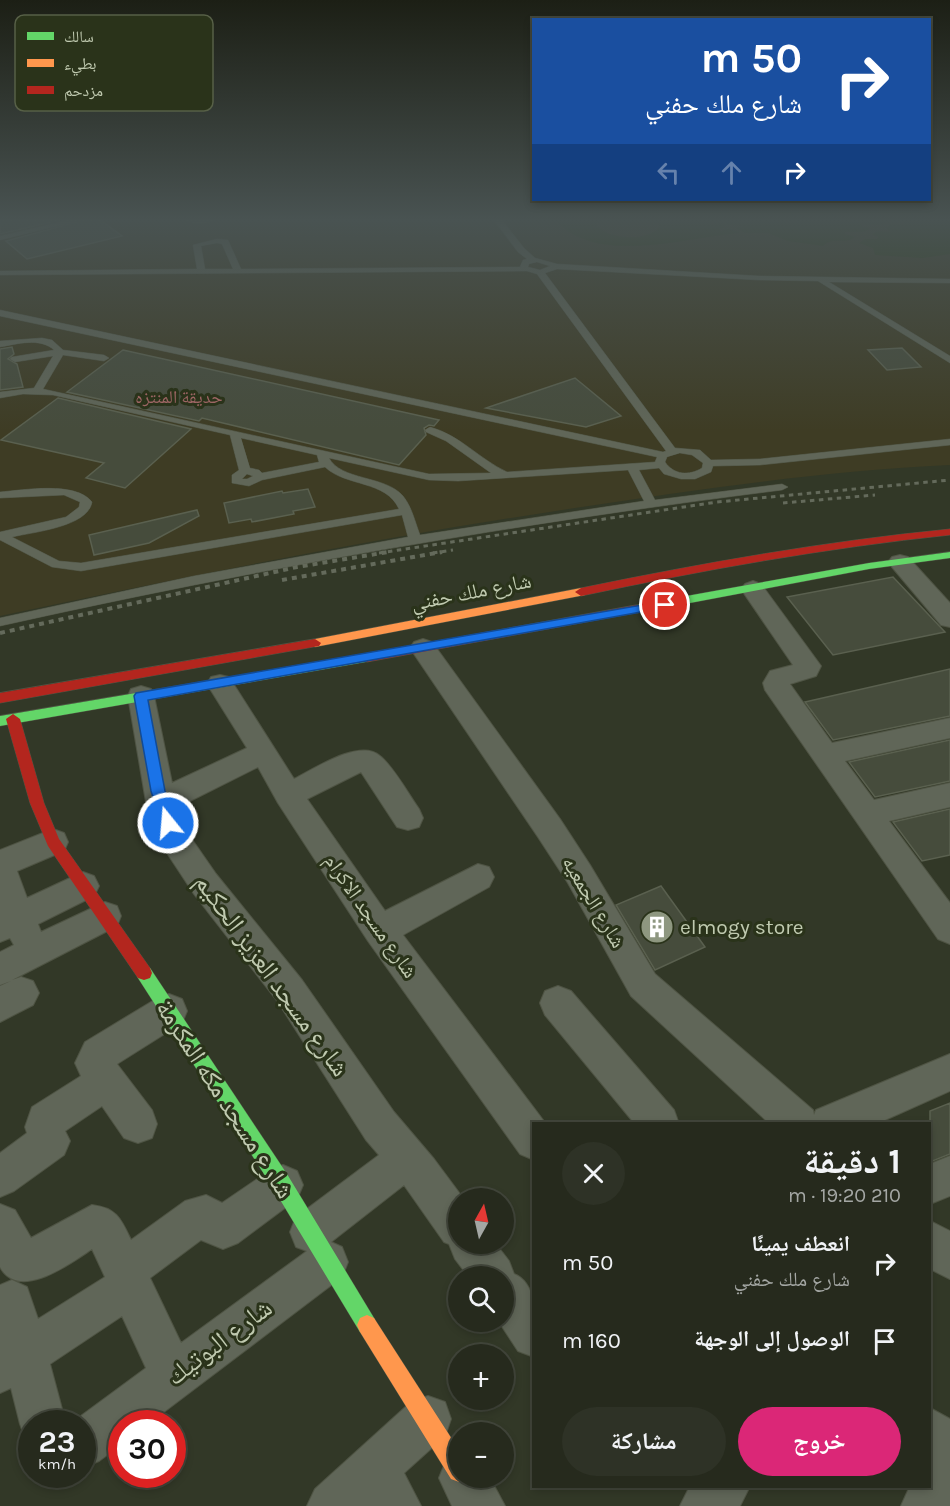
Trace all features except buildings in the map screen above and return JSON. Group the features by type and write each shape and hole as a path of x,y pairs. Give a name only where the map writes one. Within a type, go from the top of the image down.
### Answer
{"main road":[{"name":"شارع ملك حفني","path":"0,698 454,617 798,548 853,540 950,532"},
{"path":"798,548 790,553 788,560 793,568 817,577"},
{"path":"7,720 423,648 900,561 950,555"},
{"path":"700,566 713,567 724,573 730,580 731,588 724,594"},
{"name":"شارع مسجد مكه المكرمة","path":"7,720 53,842 169,1011 283,1185 319,1247 448,1453"}],"street":[{"path":"900,561 950,619"},
{"path":"753,589 808,666 807,670 779,678 776,683 778,690 950,929"},
{"name":"شارع الجمعيه","path":"423,648 549,828 579,874 643,985 797,1122"},
{"name":"شارع مسجد الاكرام","path":"220,684 264,752 288,795 380,931 532,1137"},
{"name":"شارع مسجد العزيز الحكيم","path":"141,696 161,802 168,823 190,864 290,991 380,1126 420,1173 448,1212"},
{"path":"825,755 950,728"},
{"path":"161,802 264,752"},
{"path":"288,795 353,762 366,761 371,764 408,818"},
{"path":"867,814 950,795"},
{"path":"0,864 53,842"},
{"path":"0,869 9,922 32,953"},
{"path":"380,931 478,877"},
{"path":"9,922 83,886"},
{"path":"7,989 32,953 105,916"},
{"path":"558,1004 658,1122"},
{"path":"138,1124 93,1063 98,1055 169,1011"},
{"path":"835,1122 950,1072"},
{"path":"0,1177 50,1141 44,1127 46,1121 106,1081"},
{"name":"شارع البوتيك","path":"96,1434 173,1376 319,1247 406,1159"},
{"path":"931,1184 950,1176"},
{"path":"13,1362 128,1277 200,1216 206,1216 214,1225 223,1228 283,1185"},
{"path":"0,1225 19,1259 28,1261 39,1258 92,1226 100,1227 106,1232 173,1376"},
{"path":"12,1302 13,1362 36,1410"},
{"path":"514,1306 532,1332"},
{"path":"332,1506 385,1487 428,1419"},
{"path":"931,1487 943,1442"},
{"path":"469,1488 480,1506"},
{"path":"705,1506 724,1488"},
{"path":"926,1506 931,1488"}],"lane":[{"path":"552,290 665,457 674,474 686,476 703,473 708,464"},
{"path":"833,290 950,360"},
{"path":"0,313 665,457"},
{"path":"0,344 44,341 55,345 60,352"},
{"path":"37,391 60,352"},
{"path":"15,358 60,352 104,358"},
{"path":"0,395 37,391 53,392 235,434 324,459 429,477 458,478 632,467 686,450 698,454 708,464 760,462 950,442"},
{"path":"430,430 454,439 481,464 506,475"},
{"path":"235,434 245,471 235,478 239,483 249,483 259,477 324,459"},
{"path":"324,459 331,469 392,491 400,498 416,539"},
{"path":"632,467 651,503"},
{"path":"0,622 200,580 416,539 651,503 782,487"},
{"path":"0,495 64,492 82,497 86,502 85,508 70,520 0,536"},
{"path":"0,536 56,564 81,567 405,511"}],"green space":[{"name":"حديقة المنتزه","path":"0,290 950,290 950,465 762,482 503,519 287,558 0,616"}],"railway":[{"path":"379,553 717,502 950,480"},
{"path":"783,503 875,495"},
{"path":"433,553 453,550"},
{"path":"0,633 297,567 388,552"},
{"path":"282,580 442,552"}],"traffic: fast":[{"path":"637,609 869,566 950,555"},
{"path":"0,721 367,658"},
{"path":"144,973 280,1181 367,1325"}],"traffic: slow":[{"path":"315,643 581,592"},
{"path":"367,1325 448,1454"}],"traffic: jam":[{"path":"581,592 764,556 857,542 950,532"},
{"path":"367,658 637,609"},
{"path":"0,698 315,643"},
{"path":"13,719 37,803 53,842 144,973"}],"place":[{"name":"elmogy store","path":"657,927"}],"route":[{"path":"168,823 158,791 141,696 665,605"}]}
